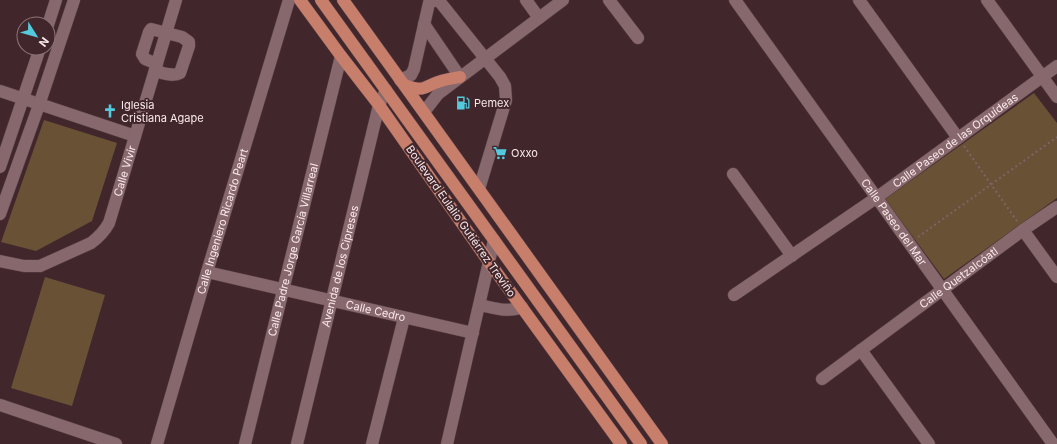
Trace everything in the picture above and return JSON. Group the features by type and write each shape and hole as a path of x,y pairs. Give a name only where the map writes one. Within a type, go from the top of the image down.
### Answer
{"main road":[{"name":"Boulevard Eulalio Gutiérrez Treviño","path":"300,0 379,105 489,262 621,444"},
{"name":"Boulevard Eulalio Gutiérrez Treviño","path":"321,0 639,443"},
{"path":"343,0 662,444"},
{"path":"402,83 419,89 427,88 441,81 460,77"},
{"path":"424,112 422,117 422,127 432,153"}],"street":[{"path":"51,16 56,0"},
{"path":"0,214 39,105 74,0"},
{"name":"Calle Vivir","path":"0,261 24,266 40,266 91,243 104,231 109,223 176,0"},
{"name":"Calle Ingeniero Ricardo Peart","path":"157,444 289,0"},
{"path":"402,83 411,75 414,69 430,3 436,0 440,2 484,59 500,77 505,86 506,100 479,189"},
{"path":"526,0 539,18"},
{"path":"424,112 438,94 563,0"},
{"path":"609,0 638,38"},
{"name":"Calle Paseo del Mar","path":"734,0 1053,444"},
{"path":"859,0 958,138"},
{"path":"987,0 1057,97"},
{"path":"424,24 460,77"},
{"path":"153,29 166,32 182,37 189,42 182,71 177,75 156,67 145,59 142,54 149,32 153,29"},
{"path":"0,167 37,56"},
{"name":"Calle Padre Jorge García Villarreal","path":"245,444 341,56"},
{"name":"Calle Paseo de las Orquídeas","path":"734,295 876,198 1057,66"},
{"name":"Avenida de los Cipreses","path":"297,444 379,105 386,90"},
{"path":"0,91 23,100 135,136"},
{"path":"733,174 792,256"},
{"name":"Calle Quetzalcóatl","path":"822,379 1057,207"},
{"path":"1024,230 1057,277"},
{"path":"447,444 494,240"},
{"name":"Calle Cedro","path":"207,272 473,333"},
{"path":"480,305 505,310 512,310 522,306"},
{"path":"372,444 404,318"},
{"path":"861,350 929,444"},
{"path":"0,405 89,440 116,444"}],"path":[{"path":"909,244 1057,137"},
{"path":"958,138 990,185 1024,230"}],"shaded area":[{"path":"1034,93 1057,123 1057,198 944,279 885,199"},
{"path":"44,120 117,143 92,221 36,251 1,242"},
{"path":"45,277 105,295 72,406 11,388"}],"place":[{"name":"Pemex","path":"463,103"},
{"name":"Iglesia Cristiana Agape","path":"110,111"},
{"name":"Oxxo","path":"500,153"}]}
